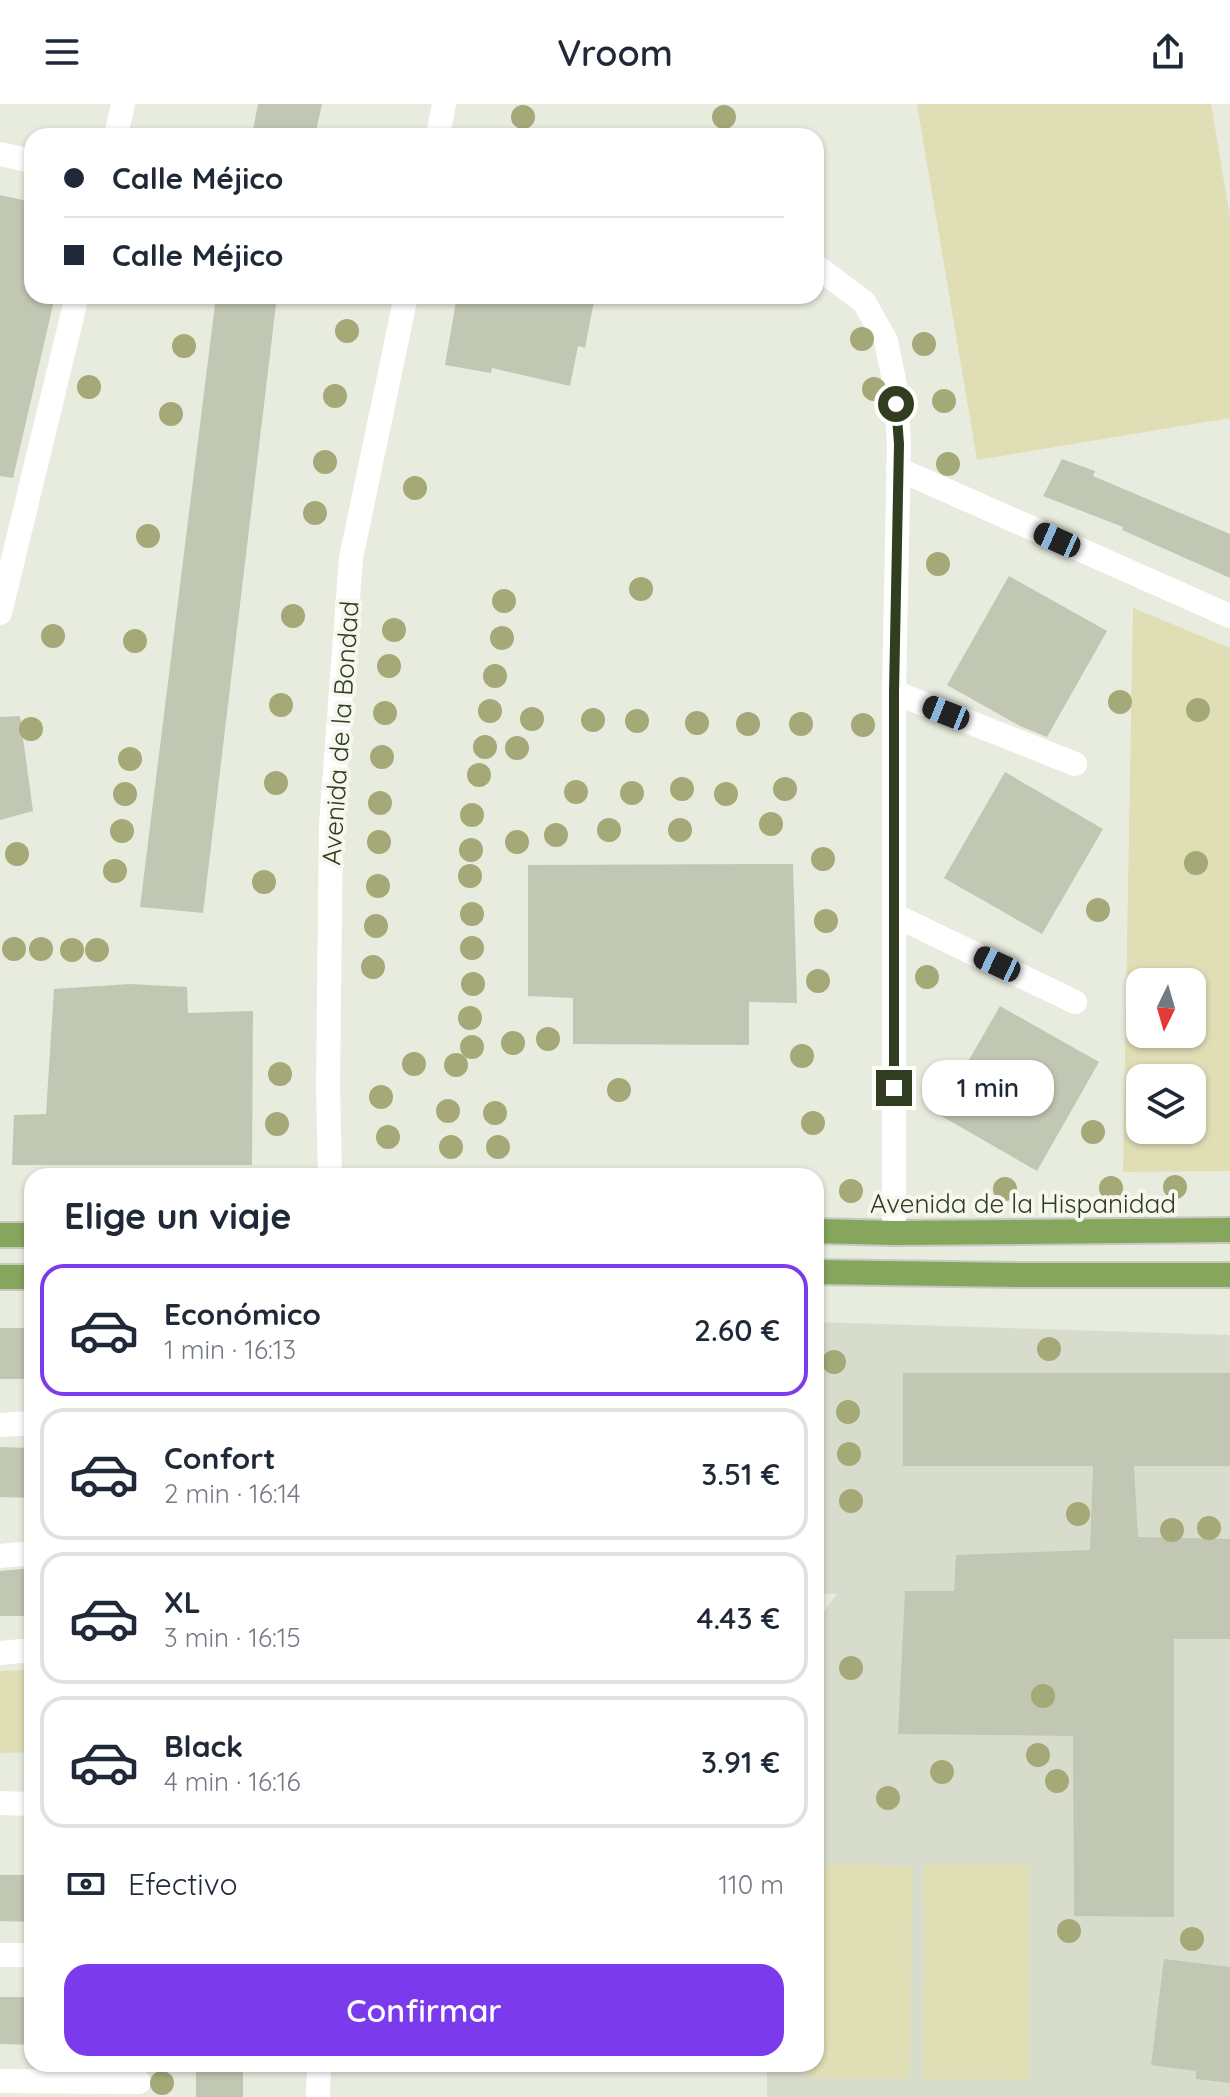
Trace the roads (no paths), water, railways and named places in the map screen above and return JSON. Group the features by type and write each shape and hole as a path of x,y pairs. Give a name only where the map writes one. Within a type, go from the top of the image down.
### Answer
{"main road":[{"name":"Avenida de la Hispanidad","path":"824,1231 1230,1230"},
{"path":"0,1235 24,1235"},
{"path":"824,1272 1230,1275"},
{"path":"0,1277 24,1277"}],"street":[{"path":"118,128 123,104"},
{"path":"440,128 444,104"},
{"path":"0,154 24,159"},
{"path":"824,272 864,302 886,341 895,385 899,444 894,692 894,1233"},
{"path":"1,610 75,304"},
{"name":"Avenida de la Bondad","path":"330,1168 331,825 351,558 404,304"},
{"path":"898,469 1230,616"},
{"path":"894,692 1075,764"},
{"path":"894,915 1075,1002"},
{"path":"0,1425 24,1424"},
{"path":"0,1556 24,1554"},
{"path":"0,1653 24,1651"},
{"path":"0,1803 24,1804"},
{"path":"0,1955 24,1955"},
{"path":"318,2097 319,2072"},
{"path":"0,2081 139,2081"}]}
